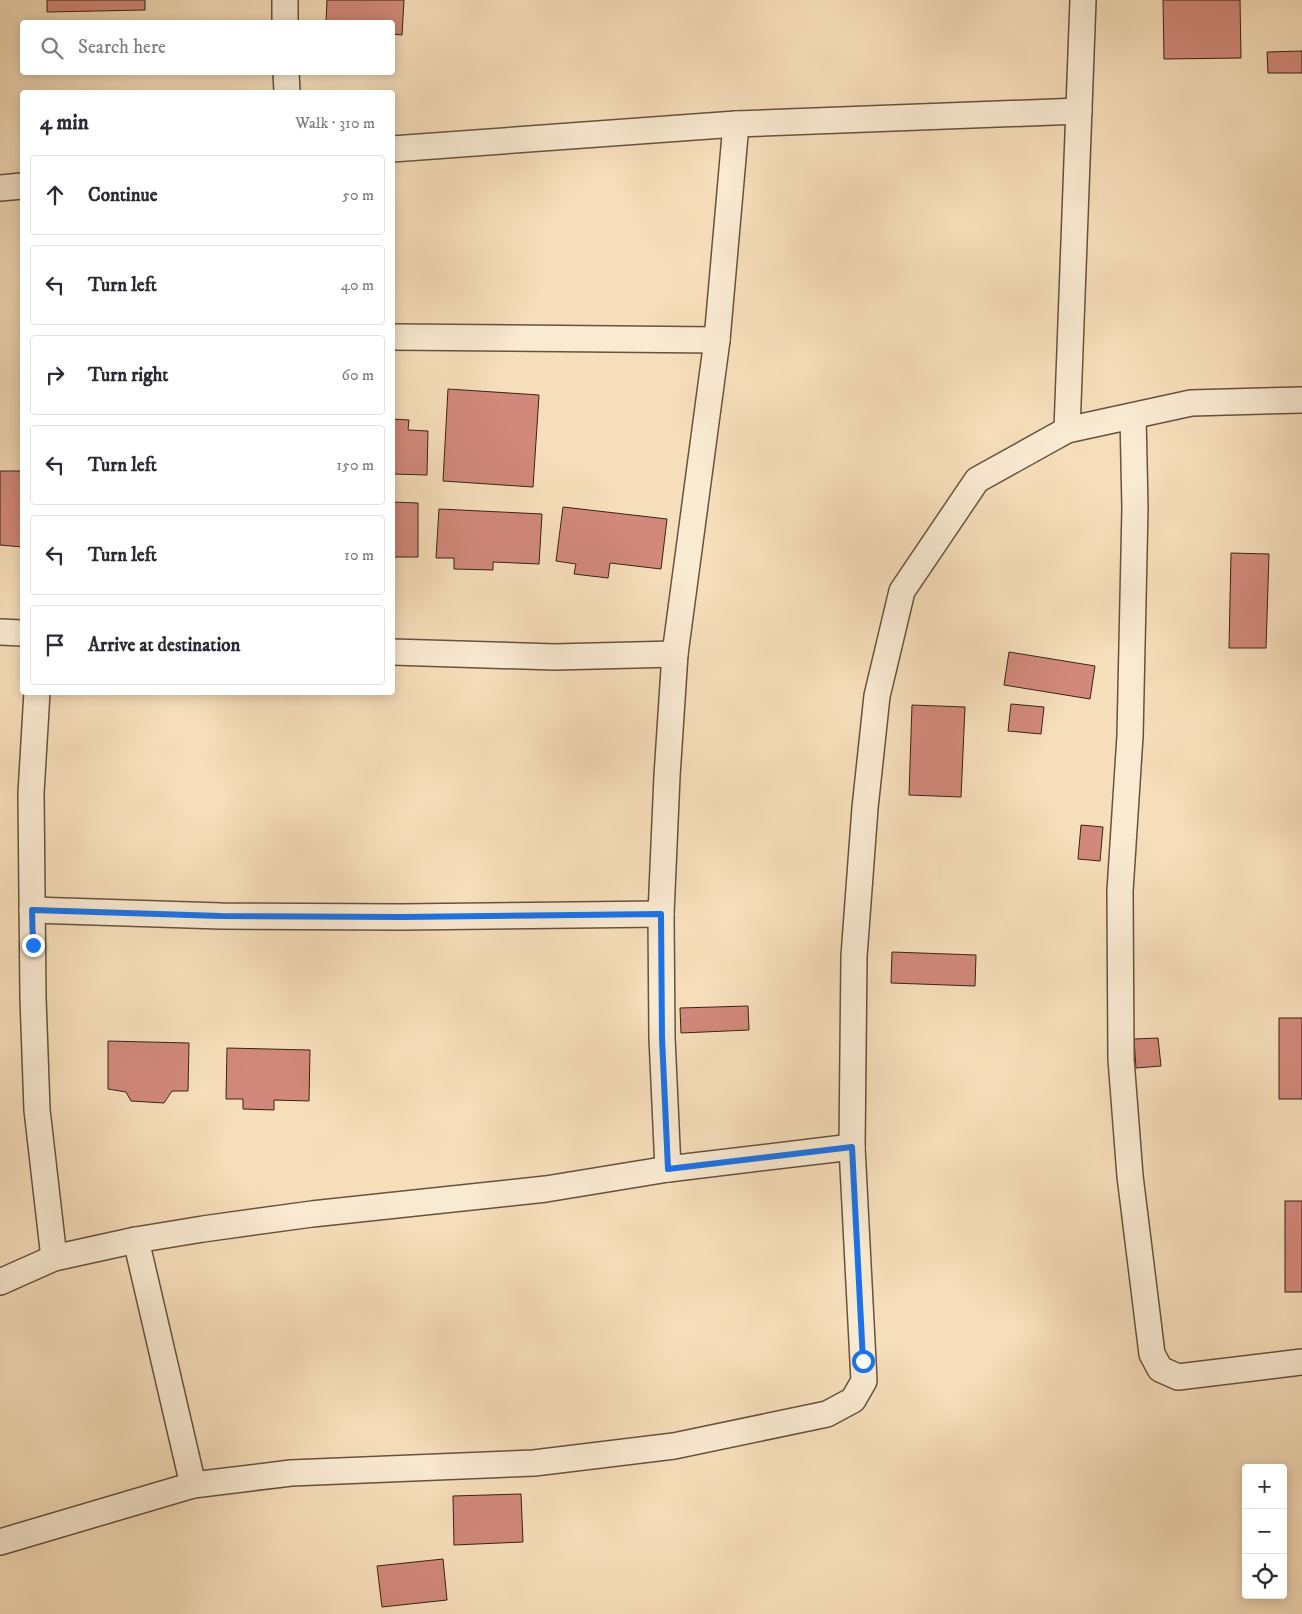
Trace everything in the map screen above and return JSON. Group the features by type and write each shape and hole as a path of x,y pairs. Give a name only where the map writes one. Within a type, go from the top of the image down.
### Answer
{"street":[{"path":"285,0 285,20"},
{"path":"1067,430 1083,0"},
{"path":"286,75 287,90"},
{"path":"395,149 736,124 1079,111"},
{"path":"668,1169 662,1038 661,914 667,776 675,654 717,340 736,124"},
{"path":"0,188 20,186"},
{"path":"395,337 717,340"},
{"path":"0,1542 193,1485 292,1473 534,1463 674,1446 827,1414 853,1400 864,1381 852,1147 854,956 865,808 876,696 902,591 977,480 1067,430 1191,403 1302,400"},
{"path":"1133,416 1135,508 1130,736 1120,891 1121,1059 1130,1176 1152,1354 1160,1369 1178,1377 1302,1362"},
{"path":"0,632 20,633"},
{"path":"395,652 556,657 675,654"},
{"path":"37,695 30,794 38,1110 54,1258"},
{"path":"32,910 221,916 402,917 661,914"},
{"path":"0,1282 54,1258 136,1240 203,1229 312,1214 546,1189 668,1169 852,1147"},
{"path":"136,1240 193,1485"}],"building":[{"path":"47,0 145,0 145,10 47,12"},
{"path":"327,0 404,0 402,35 395,34 395,20 326,20"},
{"path":"1163,0 1240,0 1241,58 1164,59"},
{"path":"1302,51 1302,73 1268,73 1267,52"},
{"path":"448,389 539,395 533,487 443,481"},
{"path":"395,419 409,420 408,430 428,431 427,475 395,474"},
{"path":"0,471 20,471 20,547 0,545"},
{"path":"395,502 418,503 418,557 395,557"},
{"path":"563,507 667,519 661,569 610,563 608,578 574,574 576,564 556,561"},
{"path":"439,509 542,514 539,564 493,562 493,570 454,569 454,558 436,558"},
{"path":"1231,553 1269,554 1266,648 1229,648"},
{"path":"1009,652 1095,666 1090,699 1004,685"},
{"path":"1011,704 1044,707 1041,734 1008,731"},
{"path":"912,705 965,707 961,797 909,795"},
{"path":"1081,825 1103,827 1100,861 1078,859"},
{"path":"892,952 976,955 975,986 891,983"},
{"path":"748,1006 749,1030 681,1033 680,1008"},
{"path":"1279,1018 1302,1018 1302,1099 1279,1099"},
{"path":"1158,1038 1161,1066 1136,1068 1134,1039"},
{"path":"108,1041 189,1043 188,1091 172,1091 164,1103 131,1101 126,1092 108,1089"},
{"path":"227,1048 310,1050 309,1101 274,1100 274,1110 243,1109 243,1099 226,1099"},
{"path":"1285,1201 1302,1201 1302,1292 1285,1292"},
{"path":"521,1494 523,1542 454,1545 453,1496"},
{"path":"443,1559 447,1600 382,1607 377,1566"}],"route":[{"path":"33,945 32,910 221,916 402,917 661,914 662,1038 668,1169 852,1147 863,1361"}]}
